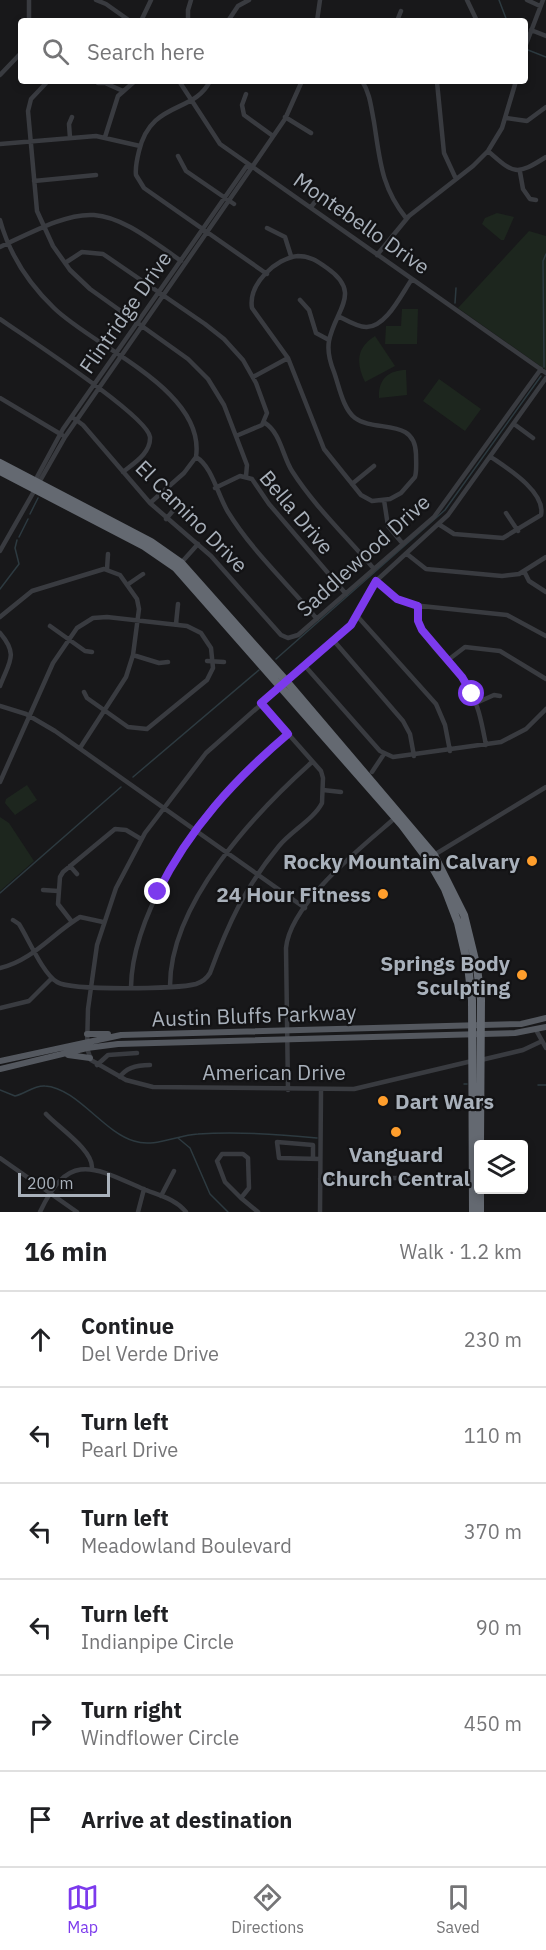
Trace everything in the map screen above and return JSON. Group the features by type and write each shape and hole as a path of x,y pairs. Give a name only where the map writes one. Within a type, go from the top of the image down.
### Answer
{"highway":[{"path":"0,463 36,486 144,546 176,568 284,684 431,858"},
{"path":"0,471 151,542 181,563 449,882 471,936 480,987 476,1025"},
{"path":"389,810 396,814 431,858 451,901 470,972 477,1034 473,1212"},
{"path":"476,1061 480,1140"},
{"path":"480,1194 480,1212"}],"main road":[{"name":"Austin Bluffs Parkway","path":"0,1061 114,1036 527,1023 546,1018"},
{"path":"536,1030 546,1025"},
{"name":"Austin Bluffs Parkway","path":"0,1069 58,1055 87,1041 137,1043 287,1040 536,1030"},
{"path":"58,1055 90,1058"}],"street":[{"path":"29,0 29,18"},
{"path":"96,0 107,2 126,18"},
{"path":"142,18 151,0"},
{"path":"188,18 191,0"},
{"path":"230,18 237,4 249,0"},
{"path":"317,18 318,0"},
{"path":"467,0 476,18"},
{"path":"527,0 542,3 528,38"},
{"path":"398,18 401,11"},
{"path":"531,30 546,36"},
{"path":"0,75 18,56"},
{"path":"45,84 29,103 30,141 37,211 43,228 65,263 90,289 188,359 208,379 220,398 236,436 247,465 246,476"},
{"path":"107,84 123,91"},
{"path":"105,137 112,111 123,91 131,84"},
{"name":"Montebello Drive","path":"181,84 217,141 546,373"},
{"path":"208,84 205,89 151,123 140,146 135,171 140,184 267,274"},
{"name":"Flintridge Drive","path":"140,325 159,292 181,261 230,201 246,167 251,166 273,136 292,106 301,84"},
{"path":"363,84 369,96 384,183 392,200 406,218"},
{"path":"437,84 444,153 456,179"},
{"path":"378,255 406,218 488,151 506,118 515,84"},
{"path":"246,94 242,105 244,115 273,136"},
{"path":"285,102 292,106"},
{"path":"506,118 527,121 546,107"},
{"path":"70,138 69,124 72,117"},
{"path":"285,117 311,133"},
{"path":"0,144 105,137 140,146"},
{"path":"488,151 509,170 520,172 546,158"},
{"path":"178,156 186,171 230,201"},
{"path":"520,172 524,192 530,199 536,200"},
{"path":"34,181 96,176"},
{"path":"311,207 322,193"},
{"path":"0,247 78,215 105,216 131,226 186,265"},
{"path":"0,220 8,243 22,268 48,302 75,325 166,390 181,405 192,429 196,457 204,463 215,488 244,534 317,619"},
{"path":"267,228 285,237 289,257"},
{"name":"Flintridge Drive","path":"0,551 36,486 37,477 62,435 140,325 186,265 206,231"},
{"path":"65,263 82,252 98,252 224,339 253,377 267,413 265,423"},
{"path":"289,257 312,258 346,284 345,301 329,340 329,358 348,410 358,423 402,429 414,442 419,460 416,473 411,483 398,496 384,500 368,500 352,484 321,443 288,358 249,305 254,291 267,274 276,262 289,257"},
{"path":"339,316 361,326 374,325 389,312 412,279"},
{"path":"300,300 309,310 316,333 329,340"},
{"path":"0,319 96,387 149,431 148,449 123,472"},
{"path":"253,377 288,358"},
{"name":"Saddlewood Drive","path":"288,638 298,635 434,517 541,369"},
{"path":"546,378 467,495 440,525 376,581 397,599 418,606 507,615 546,636"},
{"path":"0,398 62,435"},
{"name":"El Camino Drive","path":"74,418 150,503 198,544 281,635 288,638"},
{"path":"236,436 265,423"},
{"path":"265,423 274,431 288,464 301,484 374,569"},
{"path":"514,424 533,438"},
{"path":"150,503 184,473 196,457"},
{"path":"440,525 450,534 499,539 521,530 541,515 543,502 530,485 491,457"},
{"path":"352,484 374,466"},
{"name":"Bella Drive","path":"215,488 240,476 246,476 254,481 269,504 346,594"},
{"path":"384,500 388,526 403,544"},
{"path":"166,519 177,506"},
{"path":"506,513 521,530"},
{"path":"181,563 198,544"},
{"path":"107,569 108,554"},
{"path":"407,554 421,566 432,570 502,576 524,571 546,557"},
{"path":"0,617 23,594 107,569 117,572 138,601 133,655 124,687 80,748"},
{"path":"524,571 530,581 546,592"},
{"path":"127,585 143,574"},
{"path":"61,581 63,588"},
{"name":"American Drive","path":"376,581 358,617 334,641 206,753 141,839 120,879 104,921 89,988 87,1041 90,1058 97,1065 120,1077 140,1085 166,1089 321,1090 369,1087 524,1050 540,1042"},
{"path":"177,624 178,604"},
{"path":"418,606 418,621 422,630 465,682 476,703 486,745"},
{"path":"0,782 53,663 81,625 97,614 191,627 201,633 213,651 214,662 207,680 152,727 139,730 128,727 87,698 84,692"},
{"path":"358,617 364,621 436,705 445,725 450,751"},
{"path":"50,627 85,651 92,652"},
{"path":"0,633 13,651 10,662 2,675 0,686"},
{"path":"334,641 403,721 410,734 414,756"},
{"path":"448,660 465,647 500,651 546,679"},
{"path":"133,655 159,663 168,662"},
{"path":"207,661 224,662"},
{"path":"305,666 384,754 398,758 486,745 519,734 546,709"},
{"path":"476,703 494,695 500,696"},
{"path":"166,703 172,709"},
{"path":"13,920 19,924 52,978 63,985 89,988 170,986 194,984 208,976 231,918 258,874 280,845 318,808 323,790 322,774 261,703"},
{"path":"0,706 30,716 111,767 305,908"},
{"path":"55,731 59,725"},
{"path":"139,730 139,737"},
{"path":"130,987 139,945 153,904 170,870 196,830 237,778 288,734"},
{"path":"372,772 384,754"},
{"path":"170,986 177,948 188,916 202,889 227,852 262,808 312,762"},
{"path":"431,858 546,787"},
{"path":"323,790 341,792"},
{"path":"288,1090 286,942 305,908 329,876 395,818"},
{"path":"72,922 59,906 60,878 70,866 115,830 126,830 141,839"},
{"path":"70,866 77,873"},
{"path":"43,890 58,891"},
{"path":"0,968 13,964 83,916 104,921"},
{"path":"0,1008 29,1001 52,978"},
{"path":"536,1030 540,1042 546,1048"},
{"path":"137,1043 139,1065"},
{"path":"97,1065 108,1055 137,1053"},
{"path":"120,1077 123,1072 139,1065 150,1065"},
{"path":"320,1212 321,1090"},
{"path":"46,1114 90,1154 92,1168"},
{"path":"313,1159 313,1145 278,1142 279,1158 313,1159 320,1159"},
{"path":"241,1198 249,1188 248,1158 243,1154 217,1156 217,1164 225,1182 241,1198 258,1212"},
{"path":"0,1158 77,1212"},
{"path":"40,1212 51,1194 69,1173 92,1168 116,1180 175,1202 186,1212"},
{"path":"161,1196 174,1171"},
{"path":"320,1179 473,1177"},
{"path":"138,1212 144,1189"}],"shaded area":[{"path":"497,213 514,217 504,240 482,224 485,218"},
{"path":"529,231 546,236 546,370 458,308"},
{"path":"402,309 418,309 417,344 385,344 386,326 401,326"},
{"path":"375,336 395,366 365,382 359,362 361,351"},
{"path":"400,370 406,370 407,395 379,398 380,386 385,377"},
{"path":"439,379 481,409 465,431 423,401"},
{"path":"27,785 37,800 15,815 5,803 6,799"},
{"path":"0,817 9,823 34,861 0,891"}],"waterway":[{"path":"499,0 506,18"},
{"path":"528,50 546,57"},
{"path":"544,367 543,261 546,254"},
{"path":"455,303 456,288"},
{"path":"276,659 445,510 541,376"},
{"path":"30,514 38,498"},
{"path":"19,537 28,519"},
{"path":"0,589 19,564 15,548 17,540"},
{"path":"133,777 259,670"},
{"path":"0,893 121,787"},
{"path":"538,1085 546,1085"},
{"path":"0,1090 15,1096 41,1086 57,1089 68,1094 123,1136 142,1143 213,1133 258,1133 317,1138"},
{"path":"178,1138 190,1148 210,1194 228,1212"}],"place":[{"name":"Rocky Mountain Calvary","path":"532,861"},
{"name":"24 Hour Fitness","path":"383,894"},
{"name":"Springs Body Sculpting","path":"522,975"},
{"name":"Dart Wars","path":"383,1101"},
{"name":"Vanguard Church Central","path":"396,1132"}],"route":[{"path":"158,892 210,810 237,778 288,734 261,703 351,625 358,617 376,581 397,599 418,606 417,616 422,630 462,677 472,694"}]}
